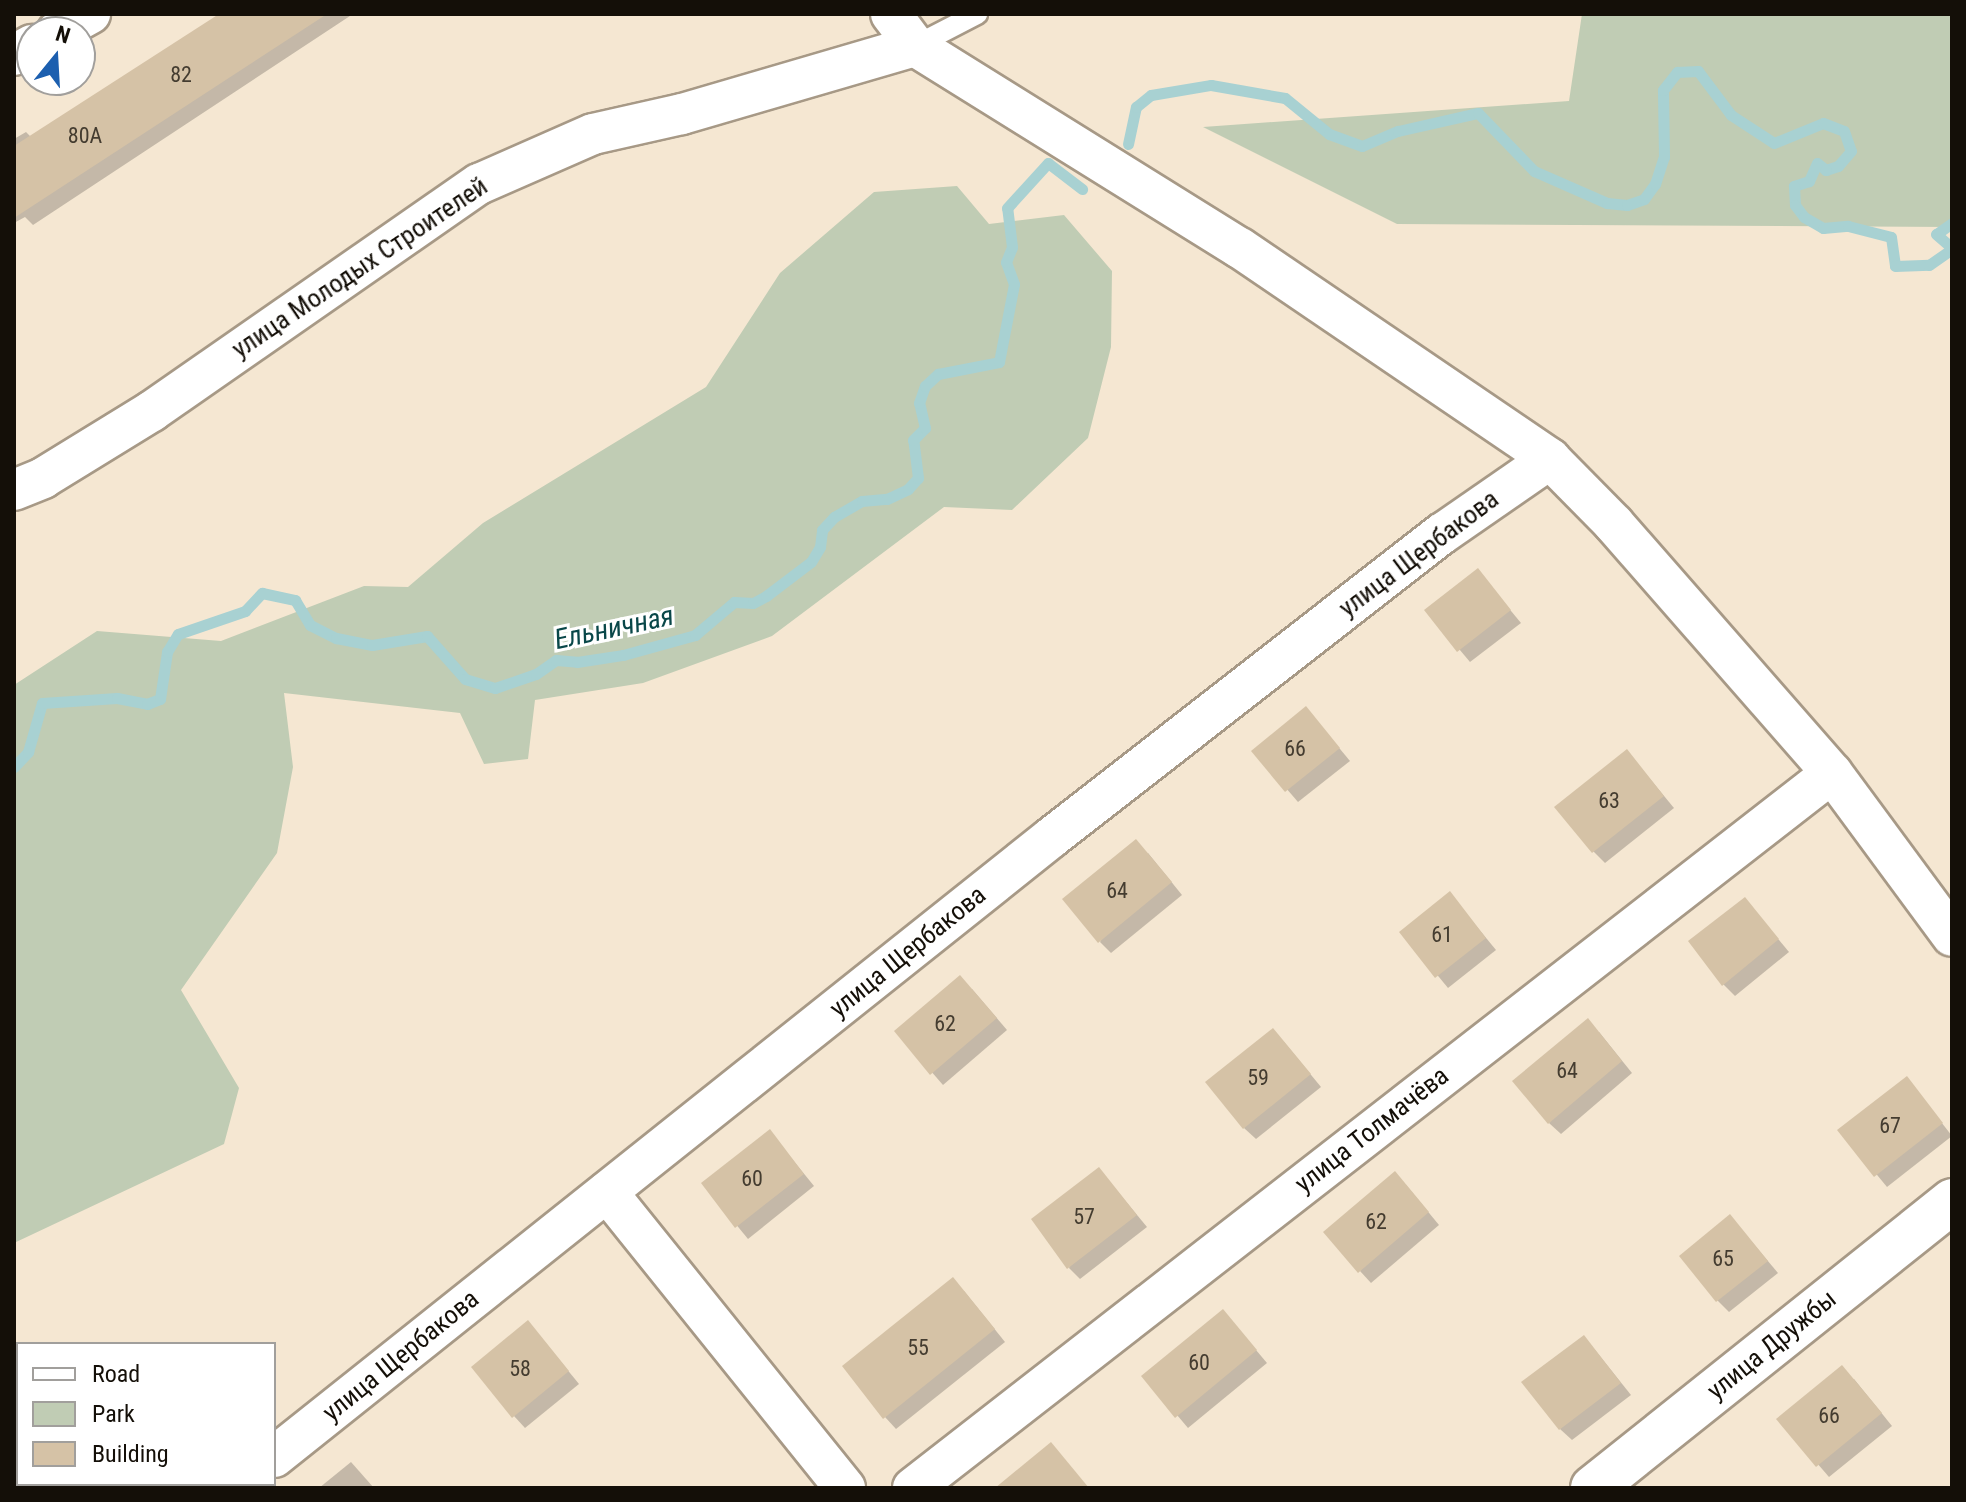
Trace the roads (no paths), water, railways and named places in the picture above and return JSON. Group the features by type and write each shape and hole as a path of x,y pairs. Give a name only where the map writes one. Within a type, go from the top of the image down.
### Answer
{"street":[{"path":"891,14 915,46 1240,248 1550,459 1614,524 1832,773 1952,936"},
{"name":"улица Молодых Строителей","path":"14,490 43,478 152,411 479,184 593,134 682,114 915,46"},
{"name":"улица Щербакова","path":"276,1455 1405,562 1550,459"},
{"name":"улица Толмачёва","path":"913,1488 1832,773"},
{"path":"607,1192 845,1488"},
{"name":"улица Дружбы","path":"1593,1488 1952,1201"}],"lane":[{"path":"915,46 977,14"}],"waterway":[{"name":"Ельничная","path":"1128,144 1136,107 1151,95 1211,85 1285,98 1329,134 1362,146 1398,131 1478,113 1534,171 1607,203 1627,205 1644,199 1655,184 1664,157 1663,90 1677,72 1698,71 1731,115 1774,143 1823,123 1844,131 1851,151 1838,166 1826,170 1817,163 1809,181 1794,186 1795,205 1804,217 1823,228 1848,226 1891,237 1895,266 1929,265 1952,249"},
{"name":"Ельничная","path":"14,767 28,752 42,703 117,698 147,704 160,699 167,652 178,634 245,611 262,593 295,600 310,625 336,638 372,645 427,636 465,679 495,688 536,674 556,660 577,662 623,655 695,635 734,602 753,603 811,562 820,547 822,530 834,517 862,501 887,499 908,489 918,478 913,440 925,428 919,403 925,386 938,374 999,362 1014,284 1006,262 1012,247 1007,208 1048,163 1082,189"},
{"name":"Ельничная","path":"1952,223 1936,234 1952,248"}]}
